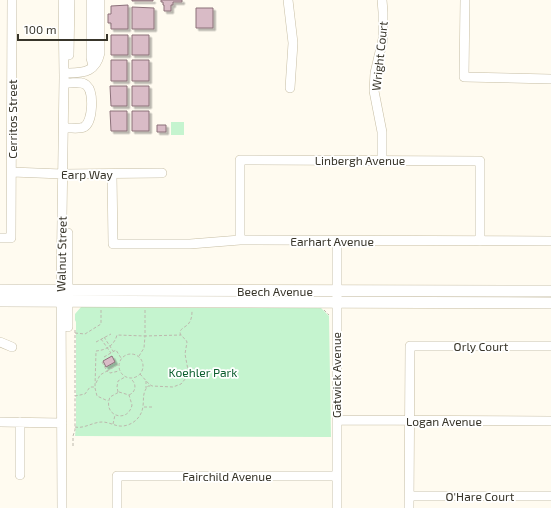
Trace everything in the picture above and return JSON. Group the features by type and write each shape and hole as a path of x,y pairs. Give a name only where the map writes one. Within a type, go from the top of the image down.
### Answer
{"main road":[{"name":"Beech Avenue","path":"0,290 64,296"},
{"name":"Beech Avenue","path":"0,300 64,296 336,296 551,291"},
{"name":"Beech Avenue","path":"336,296 551,302"}],"street":[{"name":"Cerritos Street","path":"0,238 11,238 12,0"},
{"name":"Walnut Street","path":"63,0 68,78 68,128 65,174"},
{"name":"Walnut Street","path":"62,508 65,174 70,0"},
{"path":"91,0 91,58 94,66"},
{"path":"68,78 85,72 94,66 99,60 100,0"},
{"path":"288,0 293,43 290,88"},
{"name":"Wright Court","path":"382,0 383,34 375,74 374,91 382,132 382,160"},
{"path":"465,0 464,77 551,79"},
{"path":"68,78 86,85 91,92 91,116 89,122 84,127 68,128"},
{"name":"Linbergh Avenue","path":"240,240 240,160 382,160 480,161 480,241"},
{"name":"Earp Way","path":"12,172 65,174 162,173"},
{"name":"Earhart Avenue","path":"112,174 112,244 190,244 240,240 551,242"},
{"name":"Gatwick Avenue","path":"336,241 337,508"},
{"name":"Walnut Street","path":"64,296 68,508"},
{"path":"0,342 12,347"},
{"name":"Orly Court","path":"410,421 410,346 551,346"},
{"name":"Logan Avenue","path":"336,420 551,421"},
{"path":"410,421 410,508"},
{"path":"0,422 62,423"},
{"path":"20,422 20,475"},
{"name":"Fairchild Avenue","path":"117,508 116,476 337,476"},
{"name":"O'Hare Court","path":"410,496 551,496"}],"path":[{"path":"139,356 144,348 146,336 145,307"},
{"path":"75,333 84,334 102,324 101,308 105,308"},
{"path":"146,388 148,386 173,387 181,384 186,378 188,370 185,354 187,342 181,335 180,331 189,324 193,308"},
{"path":"322,308 330,316"},
{"path":"73,446 75,427 75,328"},
{"path":"96,342 111,334"},
{"path":"109,401 97,396 95,386 96,351 110,347 115,341 117,335 181,335"},
{"path":"104,338 113,352"},
{"path":"102,339 111,353"},
{"path":"104,357 116,350 122,359"},
{"path":"131,354 139,356 144,367 140,374 137,377 125,377 120,371 120,363 122,359 131,354"},
{"path":"102,362 107,371 110,373 120,371"},
{"path":"95,386 98,378 120,363"},
{"path":"140,374 145,381 152,386"},
{"path":"119,392 117,387 118,381 125,377"},
{"path":"129,395 135,388 135,384 130,378"},
{"path":"75,427 80,428 100,422 121,427 131,424 138,418 143,406 143,396 147,384 145,381"},
{"path":"75,396 85,394 90,387 95,386"},
{"path":"119,392 129,395 132,401 132,409 126,415 122,416 115,415 109,409 109,401 113,395 119,392"},
{"path":"143,406 152,407"},
{"path":"113,424 115,415"}],"green space":[{"path":"171,122 184,122 184,135 171,135"},
{"name":"Koehler Park","path":"81,307 321,308 329,316 331,437 75,436 75,314"}],"building":[{"path":"153,0 153,1 132,1"},
{"path":"161,0 182,0 182,2 173,2 173,5 171,5 171,11 164,11 164,5"},
{"path":"128,5 128,29 111,29 111,23 108,23 108,14 111,14 111,6"},
{"path":"132,7 154,8 154,29 132,29"},
{"path":"196,8 213,8 213,28 196,28"},
{"path":"111,35 128,35 128,55 111,55"},
{"path":"132,35 149,35 149,55 132,55"},
{"path":"111,60 127,60 127,81 111,81"},
{"path":"132,60 149,60 149,81 132,81"},
{"path":"110,86 127,86 127,106 111,106"},
{"path":"132,86 149,86 149,106 132,106"},
{"path":"110,111 127,111 127,131 111,131"},
{"path":"132,111 149,111 149,131 132,131"},
{"path":"157,125 166,125 166,132 157,132"},
{"path":"112,356 115,362 106,367 103,361"}]}
